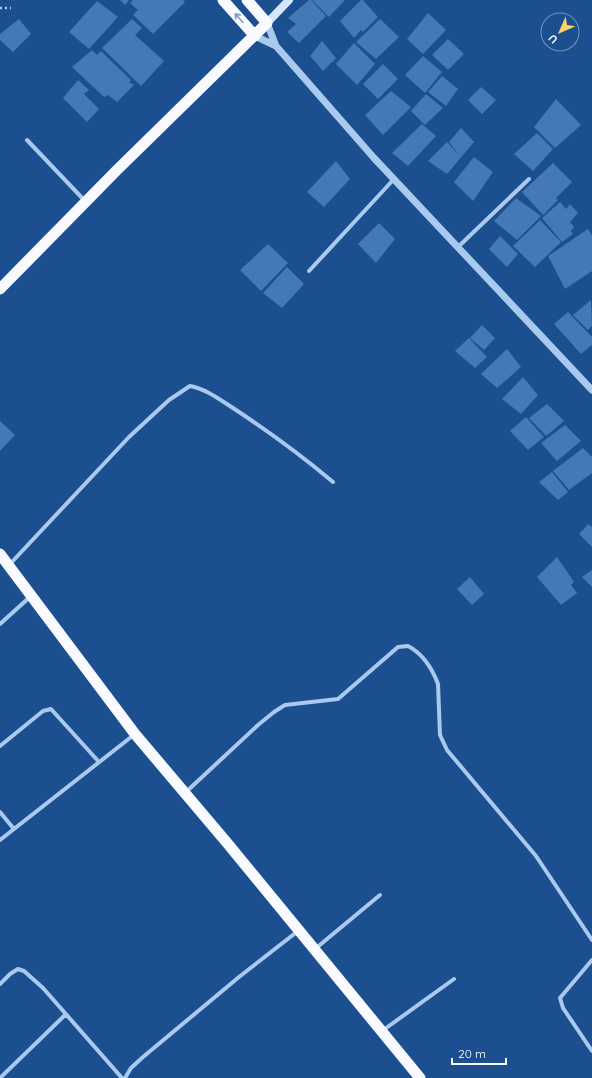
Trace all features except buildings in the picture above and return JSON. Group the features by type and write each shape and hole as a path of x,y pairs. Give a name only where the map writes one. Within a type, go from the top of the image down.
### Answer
{"highway":[{"path":"223,0 255,36"},
{"path":"0,289 267,23 247,0"},
{"path":"0,554 135,734 299,930 420,1078"}],"main road":[{"path":"267,23 289,0"}],"street":[{"path":"267,23 276,46 394,179 592,390"},
{"path":"255,36 276,46"},
{"path":"28,140 86,202"},
{"path":"309,271 394,179"},
{"path":"458,247 529,179"},
{"path":"9,565 128,437 169,400 190,386 202,388 293,448 333,482"},
{"path":"0,624 31,596"},
{"path":"184,793 274,712 285,705 338,699 398,647 408,646 424,660 436,678 438,684 440,735 447,750 536,856 592,940"},
{"path":"0,746 43,711 51,709 99,762"},
{"path":"0,840 135,734"},
{"path":"0,812 14,829"},
{"path":"314,949 380,895"},
{"path":"0,984 10,974 18,969 24,971 43,988 65,1015 124,1078 131,1068 299,930"},
{"path":"592,960 560,998 563,1008 592,1051"},
{"path":"382,1031 454,979"},
{"path":"0,1078 65,1015"}],"path":[{"path":"0,8 11,8"}]}
